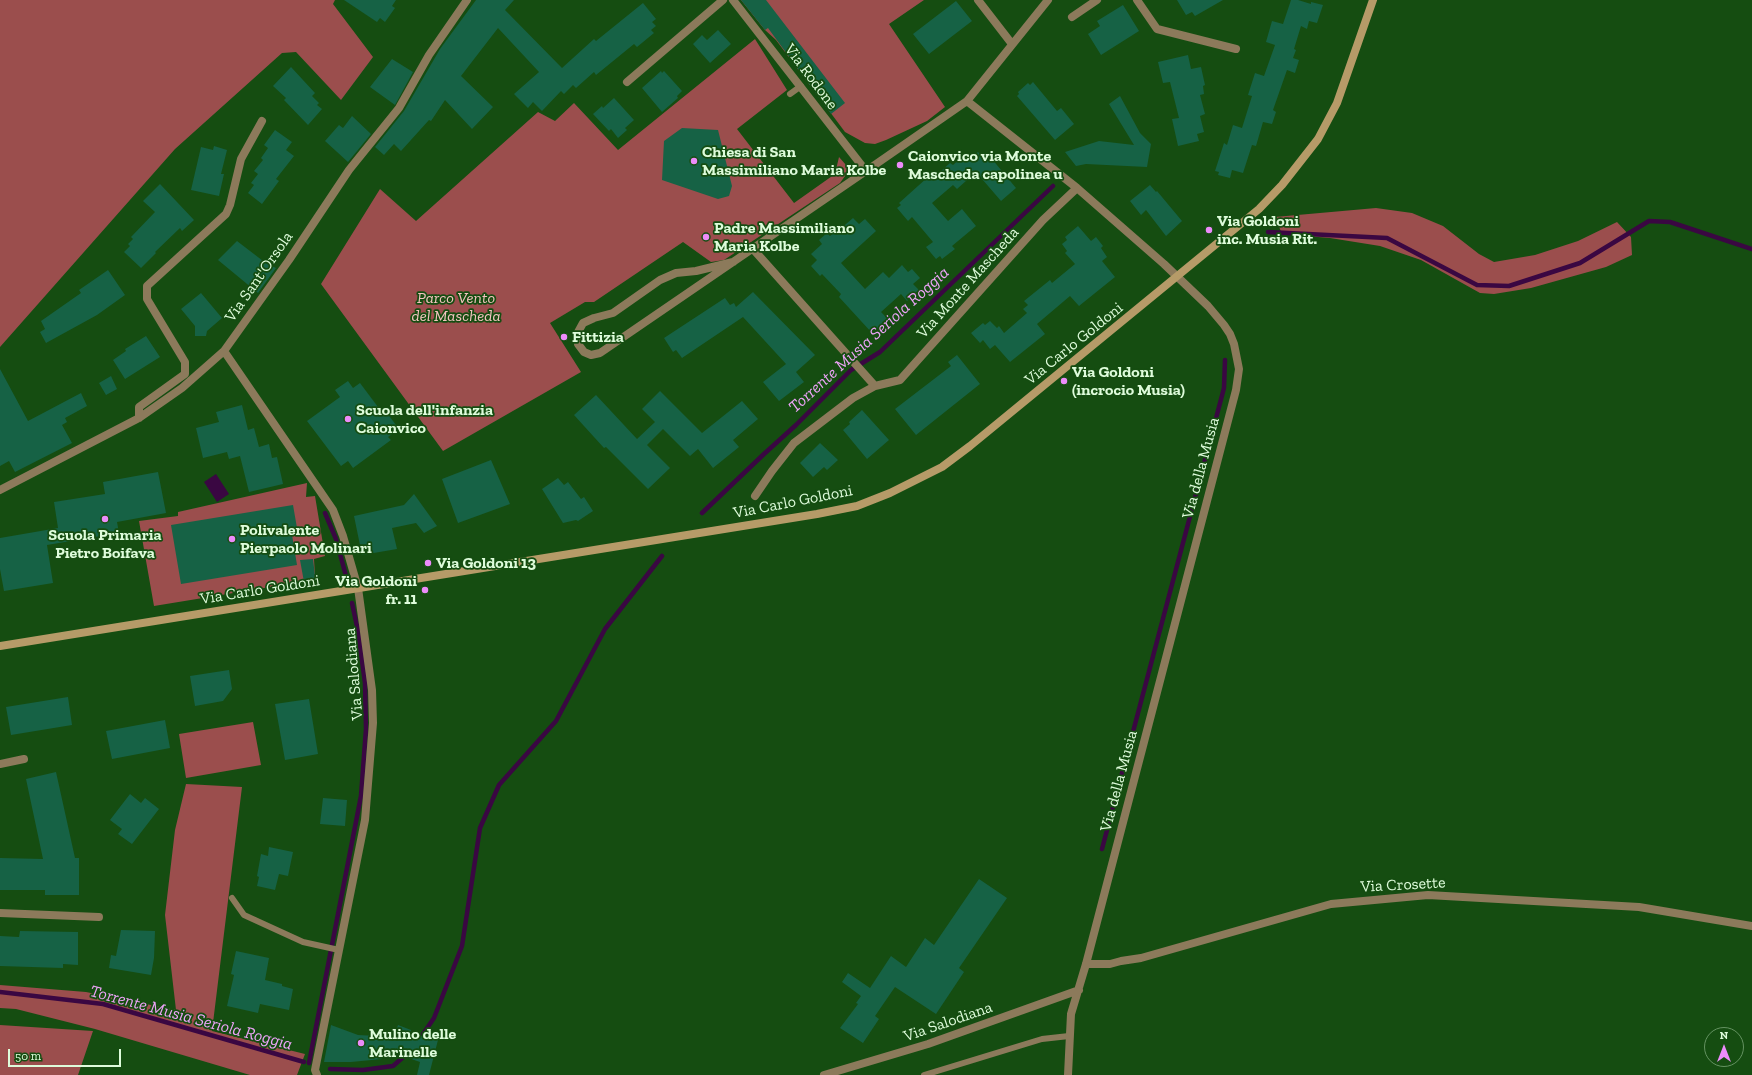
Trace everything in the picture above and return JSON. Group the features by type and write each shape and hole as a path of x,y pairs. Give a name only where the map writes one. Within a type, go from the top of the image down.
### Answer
{"street":[{"name":"Via Sant'Orsola","path":"0,490 139,418 182,388 224,351 289,260 350,170 399,108 430,55 467,0"},
{"path":"627,82 723,0"},
{"name":"Via Rodone","path":"733,0 866,171"},
{"path":"978,0 1012,44"},
{"path":"733,262 676,274 660,280 613,313 594,318 583,323 577,334 578,344 584,352 592,355 600,354 967,101 1048,0"},
{"path":"1072,18 1097,0"},
{"path":"1136,0 1157,29 1236,49"},
{"name":"Via Carlo Goldoni","path":"0,646 817,514 857,506 890,493 942,466 970,446 1178,277 1259,209 1282,185 1318,139 1337,104 1373,0"},
{"name":"Via della Musia","path":"967,101 1077,188 1178,277 1217,316 1230,334 1237,355 1239,369 1237,383 1086,964 1071,1014 1068,1075"},
{"path":"139,418 139,407 185,374 185,362 148,299 148,286 226,214 230,205 240,159 262,121"},
{"name":"Via Monte Mascheda","path":"755,496 794,443 853,398 875,386 900,380 1043,220 1077,188"},
{"path":"753,249 875,386"},
{"name":"Via Salodiana","path":"224,351 333,510 343,536 358,588 372,690 373,723 365,820 315,1070 317,1075"},
{"path":"0,764 24,759"},
{"name":"Via Crosette","path":"1086,964 1110,964 1141,958 1331,904 1428,894 1639,907 1752,926"},
{"path":"0,913 99,917"},
{"name":"Via Salodiana","path":"824,1075 928,1044 1079,990"}],"lane":[{"path":"790,94 801,86"},
{"path":"232,898 244,915 303,942 339,950"},
{"path":"924,1075 1042,1039 1069,1036"}],"green space":[{"path":"0,0 335,0 333,4 373,57 341,100 296,52 282,53 175,149 0,347"},
{"path":"741,0 924,0 889,24 945,107 927,121 886,140 875,144 865,143 845,132 776,40 765,30"},
{"name":"Parco Vento del Mascheda","path":"755,39 787,90 737,129 794,203 835,174 839,157 846,165 848,172 840,183 724,260 711,262 683,242 594,302 585,302 550,323 581,372 443,451 321,284 380,189 416,221 538,112 555,121 574,103 618,150"},
{"path":"1376,208 1412,213 1443,226 1479,254 1494,262 1535,255 1578,241 1617,222 1631,237 1632,255 1606,267 1531,288 1494,294 1480,293 1421,260 1380,246 1330,238 1282,234 1275,217"},
{"name":"Polivalente Pierpaolo Molinari","path":"307,483 306,497 315,496 325,556 314,559 315,576 313,580 154,606 139,521 178,516 178,512"},
{"path":"253,722 261,765 186,778 179,734"},
{"path":"186,784 242,787 212,1031 305,1054 297,1075 250,1075 95,1029 16,1009 0,1008 0,985 86,992 176,1010 165,915 175,830"},
{"path":"0,1025 93,1031 78,1075 0,1075"}],"shaded area":[{"path":"216,474 229,494 217,502 204,482"}],"building":[{"path":"344,0 396,0 392,6 395,8 385,22 380,18 377,22"},
{"path":"476,0 514,0 505,10 562,68 594,39 596,41 643,3 656,19 652,22 656,26 651,30 654,33 637,47 634,44 596,75 594,72 576,88 573,85 564,94 561,91 542,111 533,102 528,108 514,94 539,72 498,28 461,76 493,107 472,129 445,100 431,121 429,120 401,151 394,144 384,155 375,147 404,111 440,49"},
{"path":"741,0 766,0 845,103 831,114 768,28 765,30"},
{"path":"1177,0 1223,0 1195,16 1192,12 1186,15"},
{"path":"1291,0 1323,5 1317,23 1309,21 1307,29 1301,26 1294,49 1296,50 1293,58 1299,60 1295,73 1287,70 1273,110 1276,112 1272,124 1263,122 1256,146 1252,145 1243,173 1232,170 1230,178 1218,175 1219,172 1215,171 1224,143 1227,145 1233,125 1242,128 1252,96 1248,95 1255,73 1264,76 1275,45 1266,42 1272,21 1283,24"},
{"path":"956,1 972,21 929,54 913,34"},
{"path":"1123,5 1139,31 1101,55 1088,34 1100,26 1097,21"},
{"path":"718,30 731,44 710,63 693,44 702,35 707,40"},
{"path":"1188,55 1191,69 1201,67 1205,85 1203,86 1204,94 1200,95 1205,114 1200,116 1204,132 1197,134 1199,141 1178,146 1172,119 1179,118 1170,82 1163,83 1158,62"},
{"path":"392,59 413,72 395,105 370,87"},
{"path":"291,67 315,93 312,96 319,103 317,105 322,109 308,125 284,100 286,98 273,86"},
{"path":"661,71 662,73 664,71 682,91 677,96 678,98 662,112 642,88"},
{"path":"1033,82 1057,111 1061,108 1074,124 1055,140 1017,96 1019,94 1018,92 1028,83 1030,85"},
{"path":"1120,96 1140,133 1151,144 1147,167 1086,164 1076,166 1065,152 1099,141 1134,145 1109,104"},
{"path":"614,98 634,120 625,128 627,130 618,138 611,129 609,131 593,114 602,106 603,108"},
{"path":"352,116 371,134 348,162 325,141 339,125 343,128"},
{"name":"Chiesa di San Massimiliano Maria Kolbe","path":"682,128 718,130 732,186 729,196 718,199 662,180 664,141"},
{"path":"275,130 292,142 286,150 294,156 276,179 279,181 262,204 248,193 254,185 251,183 258,174 254,171 263,160 261,158 268,148 264,145"},
{"path":"214,146 227,150 221,174 224,174 219,196 191,190 201,147 213,150"},
{"path":"978,152 982,157 987,153 1016,188 1001,201 976,172 957,189 953,185 932,203 948,221 962,209 976,226 952,246 955,249 942,259 940,256 936,259 926,247 933,242 912,217 908,221 897,208 901,205 899,203 928,177 931,180 950,163 953,165 962,157 966,161"},
{"path":"160,184 194,220 182,231 180,228 141,268 124,252 130,246 128,244 133,239 131,237 155,212 143,201"},
{"path":"1150,185 1156,192 1157,191 1182,221 1166,236 1146,210 1141,215 1130,201"},
{"path":"853,218 859,224 865,219 876,231 841,263 865,289 883,272 889,278 902,265 908,272 912,269 920,278 913,284 919,290 907,301 901,294 881,312 888,319 872,333 839,297 841,294 822,274 820,276 811,266 817,260 811,254 822,244 819,240 827,233 830,236 837,230 838,231"},
{"path":"1078,226 1091,241 1096,237 1103,246 1101,248 1107,257 1102,261 1115,277 1079,306 1070,296 1037,324 1045,334 1010,362 995,345 990,349 983,340 980,343 971,333 983,323 985,325 990,321 997,328 999,326 1004,333 1027,313 1023,309 1028,305 1024,301 1050,280 1052,283 1075,264 1065,253 1067,251 1062,244 1067,240 1065,237"},
{"path":"237,241 267,264 276,268 258,293 218,260"},
{"path":"108,270 125,295 97,315 46,343 40,332 45,329 41,321 81,293 79,290"},
{"path":"753,292 815,355 796,372 804,382 779,401 763,382 786,364 743,317 682,358 676,350 673,352 664,338 725,298 730,305 734,303 736,307"},
{"path":"201,293 222,318 207,331 206,336 195,336 195,326 181,309"},
{"path":"146,336 160,357 125,379 113,360 126,351 125,349"},
{"path":"957,355 980,384 916,435 895,409 951,366 948,362"},
{"path":"0,369 28,421 81,393 87,406 65,418 67,422 62,425 72,443 15,472 9,461 0,466"},
{"path":"111,376 117,389 106,395 99,383"},
{"path":"348,381 353,388 360,383 384,415 387,413 399,429 388,437 391,440 353,468 348,461 341,466 307,421 340,397 335,390"},
{"path":"660,391 702,433 742,401 758,419 733,440 739,447 713,468 698,449 690,456 663,429 647,445 670,468 648,489 606,447 604,448 574,415 596,395 637,439 655,422 642,409"},
{"path":"242,405 248,430 254,428 259,447 269,444 272,458 277,457 283,484 249,492 240,456 229,459 227,452 203,458 196,428 219,422 216,412"},
{"path":"862,410 889,440 867,459 843,430"},
{"path":"820,443 838,460 827,470 824,467 813,477 800,463"},
{"path":"491,460 510,504 458,523 442,479"},
{"path":"158,472 166,513 117,522 119,533 47,545 53,583 4,591 0,569 0,538 58,528 54,502 105,494 103,482"},
{"path":"558,478 564,485 568,482 581,499 584,497 593,511 578,521 576,520 563,523 542,489"},
{"path":"414,494 437,526 424,533 416,523 392,528 397,549 362,555 354,516 404,505"},
{"path":"293,505 297,528 291,529 297,565 181,584 171,525"},
{"path":"313,559 315,576 313,580 304,582 300,560"},
{"path":"229,670 232,689 223,701 195,706 190,676"},
{"path":"68,697 72,725 11,735 6,707"},
{"path":"309,699 318,754 285,760 275,704"},
{"path":"165,720 170,748 112,759 106,731"},
{"path":"56,772 75,858 79,858 79,895 45,895 45,890 0,890 0,858 43,859 26,779"},
{"path":"130,794 141,803 145,798 159,809 132,844 118,834 122,829 110,820"},
{"path":"323,798 347,800 345,826 320,824"},
{"path":"269,847 293,852 288,876 279,874 275,890 257,886 259,877 257,876 261,854 268,856"},
{"path":"979,879 1007,898 959,968 964,972 936,1014 895,987 875,1016 879,1019 863,1043 840,1028 858,1004 856,1003 861,996 842,982 848,973 870,988 891,956 906,967 925,938 934,945"},
{"path":"121,930 155,931 154,958 151,975 109,968 111,955 116,956"},
{"path":"20,931 78,932 78,965 63,964 63,968 0,966 0,936 19,937"},
{"path":"236,951 269,958 265,980 282,984 282,986 293,989 289,1010 260,1004 258,1013 227,1006 234,975 231,974"},
{"path":"331,1025 358,1035 394,1037 398,1025 411,1030 410,1033 438,1040 429,1075 417,1075 420,1062 382,1049 382,1059 351,1062 324,1062"}],"waterway":[{"name":"Torrente Musia Seriola Roggia","path":"702,513 796,425 851,370 880,352 1053,186"},
{"name":"Torrente Musia Seriola Roggia","path":"1268,232 1387,238 1477,285 1509,286 1580,263 1649,221 1670,222 1752,249"},
{"path":"1102,849 1224,388 1225,360"},
{"path":"325,513 336,539 346,576"},
{"name":"Torrente Musia Seriola Roggia","path":"419,1040 434,1018 462,946 480,828 499,785 556,721 605,629 662,556"},
{"path":"309,1063 361,796 366,729 365,683 358,631 352,603"},
{"name":"Torrente Musia Seriola Roggia","path":"0,992 103,1004 304,1062"},
{"name":"Torrente Musia Seriola Roggia","path":"330,1069 363,1070 393,1066 408,1053"}],"place":[{"name":"Chiesa di San Massimiliano Maria Kolbe","path":"694,161"},
{"name":"Caionvico via Monte Mascheda capolinea u","path":"900,165"},
{"name":"Via Goldoni inc. Musia Rit.","path":"1209,230"},
{"name":"Padre Massimiliano Maria Kolbe","path":"706,237"},
{"name":"Fittizia","path":"564,337"},
{"name":"Via Goldoni (incrocio Musia)","path":"1064,381"},
{"name":"Scuola dell'infanzia Caionvico","path":"348,419"},
{"name":"Scuola Primaria Pietro Boifava","path":"105,519"},
{"name":"Polivalente Pierpaolo Molinari","path":"232,539"},
{"name":"Via Goldoni 13","path":"428,563"},
{"name":"Via Goldoni fr. 11","path":"425,590"},
{"name":"Mulino delle Marinelle","path":"361,1043"}]}
